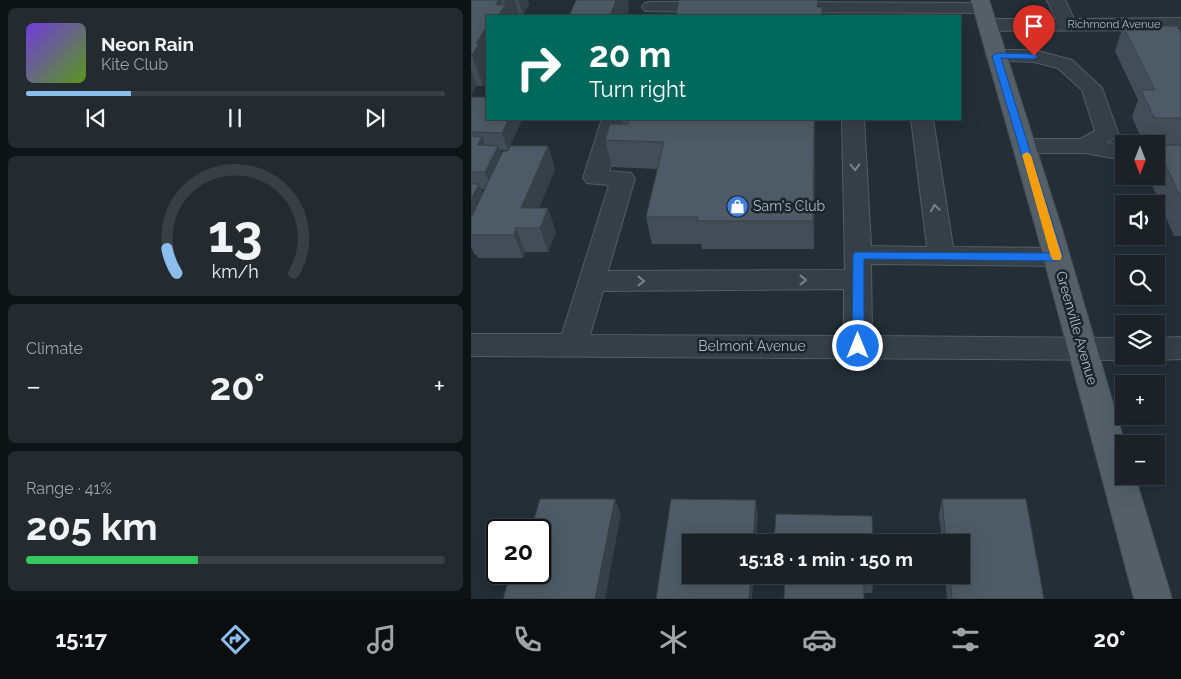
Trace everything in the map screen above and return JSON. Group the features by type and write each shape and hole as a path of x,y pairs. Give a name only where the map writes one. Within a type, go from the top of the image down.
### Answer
{"main road":[{"name":"Greenville Avenue","path":"983,11 1084,348 1153,599"}],"street":[{"path":"1055,0 1067,24"},
{"path":"651,8 731,7"},
{"name":"Richmond Avenue","path":"760,7 849,8 907,12 983,11 1067,24 1181,24"},
{"path":"997,56 1034,56 1065,64 1091,88 1107,133 1085,146"},
{"path":"573,345 623,178 595,178 613,120"},
{"path":"853,120 858,267 858,346"},
{"path":"922,120 941,256"},
{"path":"1024,146 1085,146 1115,151"},
{"path":"592,281 858,267 941,256 1057,257"},
{"name":"Belmont Avenue","path":"471,345 1115,349"},
{"path":"1165,348 1181,348"}],"building":[{"path":"471,0 499,0 496,5 505,5 499,15 486,15 486,28 476,44 479,44 471,55"},
{"path":"576,0 616,0 610,15 569,15"},
{"path":"679,0 818,0 817,7 822,7 822,15 661,15 676,14"},
{"path":"1123,26 1177,26 1181,33 1181,118 1154,118 1141,90 1155,90"},
{"path":"471,97 486,97 486,120 508,120 502,133 471,132"},
{"name":"Sam's Club","path":"630,120 814,120 813,221 697,221 698,217 646,217 664,142 605,140 610,124 628,124"},
{"path":"471,136 482,137 477,145 498,146 485,172 471,172"},
{"path":"1165,145 1181,145 1181,198 1165,164"},
{"path":"510,146 548,146 521,208 548,208 540,228 516,228 514,235 471,235 471,218 503,151 508,151"},
{"path":"471,184 479,184 471,199"},
{"path":"540,499 615,499 595,599 503,599 507,584 551,584 551,519 534,519"},
{"path":"671,499 756,500 754,534 682,534 682,584 750,584 749,599 656,599"},
{"path":"942,499 1026,499 1044,599 952,599 951,584 970,584 970,534 945,534"},
{"path":"776,514 872,516 873,534 775,534"},
{"path":"785,584 864,584 864,599 784,599"}],"slow traffic":[{"path":"1027,155 1056,257"}],"place":[{"name":"Sam's Club","path":"737,206"}],"route":[{"path":"858,346 858,255 1057,257 997,56 1034,56"}]}
